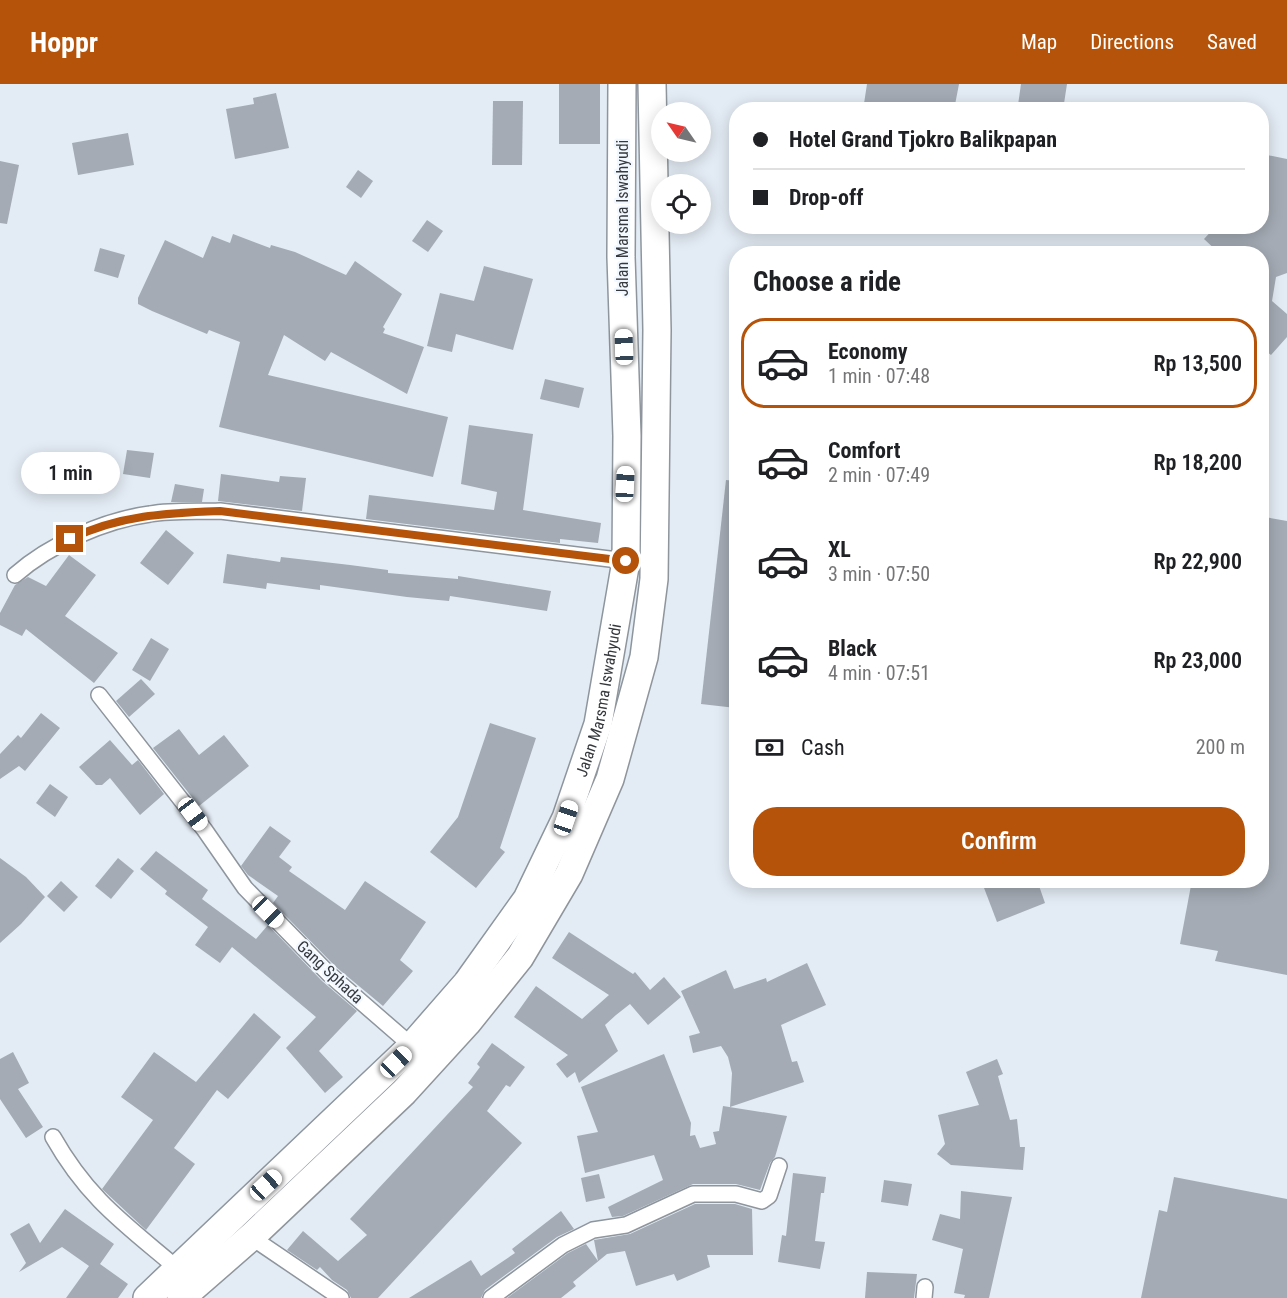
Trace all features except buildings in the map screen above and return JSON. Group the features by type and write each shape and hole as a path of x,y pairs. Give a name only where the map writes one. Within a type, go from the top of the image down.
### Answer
{"highway":[{"name":"Jalan Marsma Iswahyudi","path":"147,1298 412,1046 467,983 527,899 566,818 597,724 626,561 627,436 621,246 622,84"},
{"name":"Jalan Marsma Iswahyudi","path":"181,1298 251,1238 404,1092 467,1023 520,957 568,874 610,779 644,657 654,579 657,330 652,84"}],"street":[{"path":"15,575 49,550 82,533 139,516 172,512 220,511 626,561"},
{"name":"Gang Sphada","path":"99,695 204,829 245,888 329,974 412,1046"},
{"path":"53,1137 70,1167 88,1191 178,1269"},
{"path":"491,1298 563,1245 593,1230 626,1225 693,1194 736,1194 762,1201 769,1196 779,1166"},
{"path":"251,1238 341,1298"}],"route":[{"path":"70,539 82,533 152,513 220,511 626,561"}]}
